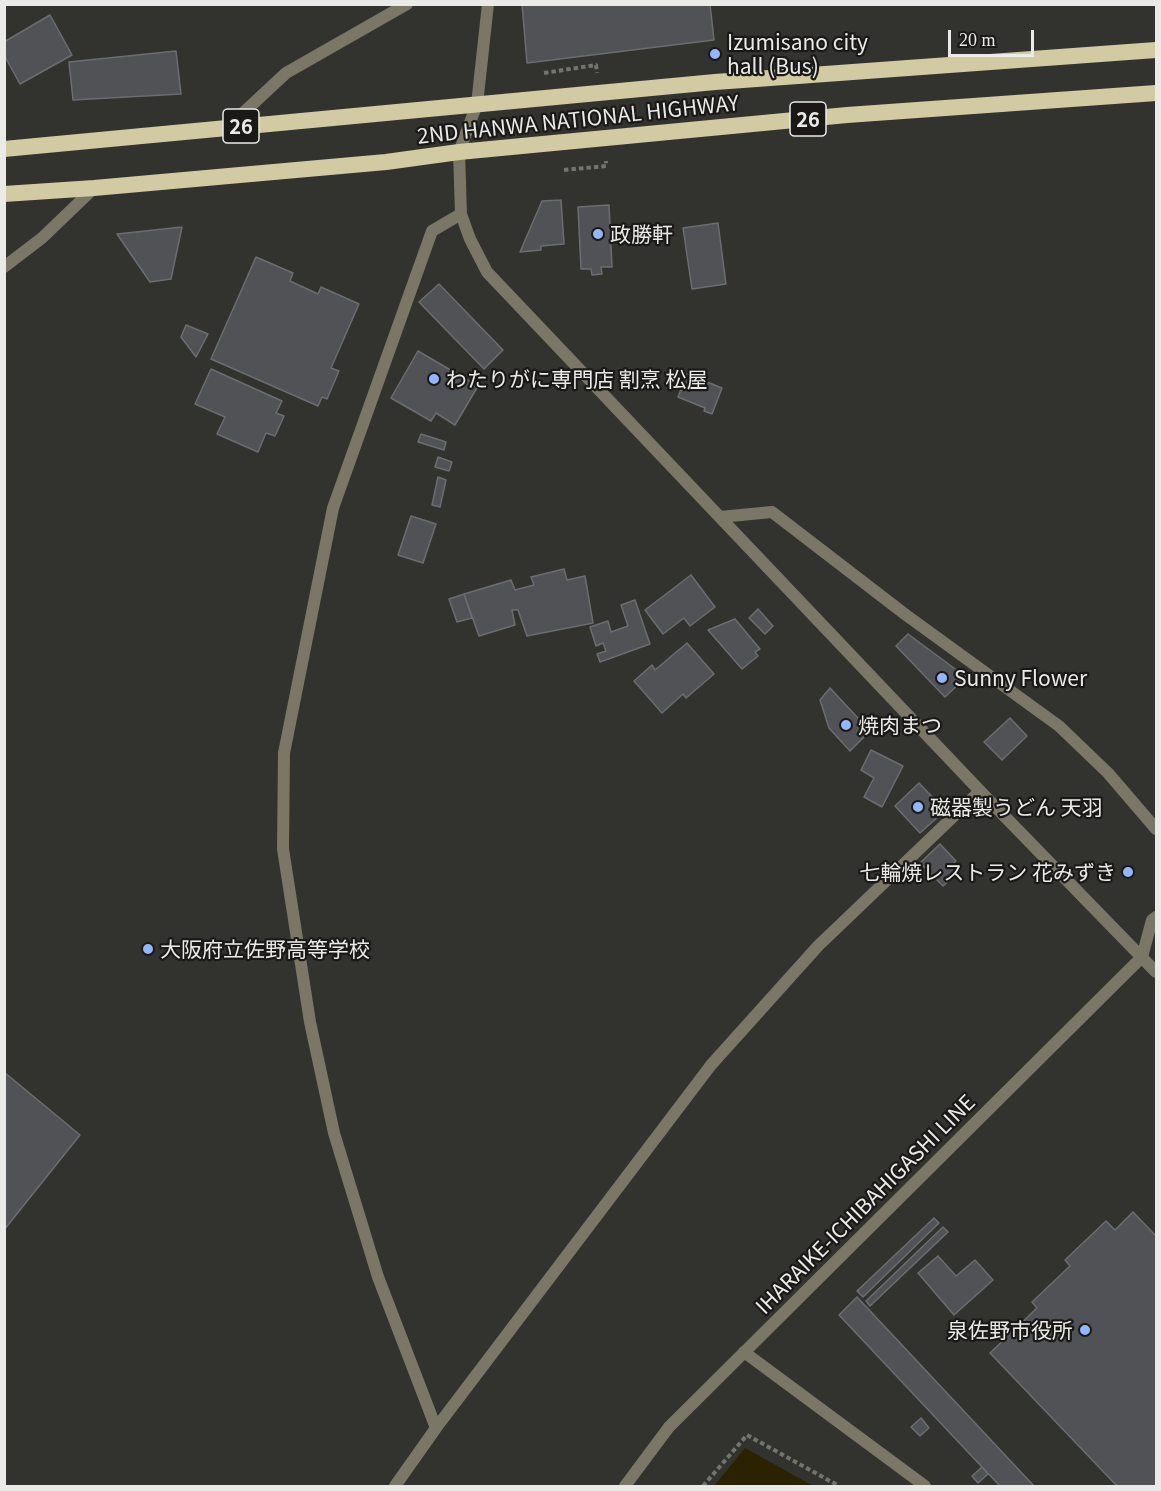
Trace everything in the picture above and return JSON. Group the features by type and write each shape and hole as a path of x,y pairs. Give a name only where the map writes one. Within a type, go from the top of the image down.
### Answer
{"highway":[{"name":"2ND HANWA NATIONAL HIGHWAY","path":"4,149 715,82 1156,50"},
{"name":"2ND HANWA NATIONAL HIGHWAY","path":"4,194 386,162 459,152 847,115 1156,93"}],"street":[{"path":"227,128 286,73 407,4"},
{"path":"488,4 477,104 459,152 461,214 488,272 980,791 1156,972"},
{"path":"4,267 42,238 94,188"},
{"path":"435,1428 378,1277 334,1133 310,1022 283,849 284,753 333,508 432,231 461,214"},
{"path":"720,517 772,512 906,615 1059,726 1108,773 1156,829"},
{"path":"395,1486 435,1428 711,1065 818,946 980,791"},
{"path":"1142,957 1152,920 1156,917"},
{"name":"IHARAIKE-ICHIBAHIGASHI LINE","path":"625,1486 669,1427 1142,957"},
{"path":"744,1352 925,1486"}],"path":[{"path":"703,1486 747,1435 839,1486"}],"shaded area":[{"path":"745,1448 813,1486 714,1486"}],"building":[{"path":"522,4 710,4 714,40 527,63"},
{"path":"50,15 72,55 20,84 4,55 4,42"},
{"path":"176,51 181,94 73,100 69,62"},
{"path":"561,200 564,244 541,246 541,250 520,252 542,201"},
{"path":"609,205 612,267 601,267 602,274 592,275 591,269 581,269 578,207"},
{"path":"718,223 726,284 692,289 683,228"},
{"path":"182,227 171,279 150,282 117,234"},
{"path":"256,257 293,273 290,281 318,294 321,287 359,304 331,368 339,371 327,399 322,397 318,406 211,359"},
{"path":"439,284 503,350 484,369 419,302"},
{"path":"186,325 208,334 196,357 181,337"},
{"path":"418,351 478,386 455,425 436,413 431,421 391,398"},
{"path":"211,369 282,401 276,413 284,416 275,436 266,433 258,452 217,434 225,417 195,404"},
{"path":"687,374 722,388 712,414 704,411 705,408 678,397"},
{"path":"421,434 446,442 444,450 418,442"},
{"path":"438,457 452,462 449,471 435,467"},
{"path":"438,477 446,480 440,507 432,505"},
{"path":"411,516 436,524 423,563 398,555"},
{"path":"564,569 567,580 585,576 593,623 527,636 518,610 512,610 515,625 479,636 464,594 511,580 515,590 534,585 531,577"},
{"path":"691,575 715,607 690,626 684,618 663,634 645,610"},
{"path":"464,594 472,618 457,622 449,599"},
{"path":"635,600 650,644 600,662 597,654 606,651 603,643 596,646 590,627 608,621 611,632 628,626 621,605"},
{"path":"758,609 773,626 765,634 749,618"},
{"path":"735,619 760,649 755,652 758,656 742,669 708,630"},
{"path":"908,634 966,677 945,697 896,646"},
{"path":"687,643 714,674 686,698 683,694 662,713 634,681 652,665 655,670"},
{"path":"830,688 870,731 850,751 829,728 820,700"},
{"path":"1010,718 1027,736 1002,760 984,742"},
{"path":"871,750 903,766 882,807 864,797 874,778 861,770"},
{"path":"919,783 939,804 939,816 920,833 895,806"},
{"path":"940,844 956,861 951,865 958,872 943,886 920,863"},
{"path":"4,1072 80,1135 4,1230"},
{"name":"泉佐野市役所","path":"1133,1212 1156,1236 1156,1486 1117,1486 990,1353 1037,1308 1032,1302 1070,1266 1065,1260 1106,1221 1115,1230"},
{"path":"934,1218 939,1223 863,1297 857,1291"},
{"path":"943,1227 948,1232 870,1306 866,1301"},
{"path":"938,1256 956,1276 975,1260 993,1280 954,1315 918,1273"},
{"path":"857,1297 1034,1486 1000,1486 839,1315"},
{"path":"921,1418 929,1428 920,1436 911,1427"},
{"path":"982,1467 988,1474 978,1483 972,1476"}],"place":[{"name":"Izumisano city hall (Bus)","path":"715,54"},
{"name":"政勝軒","path":"598,234"},
{"name":"わたりがに専門店 割烹 松屋","path":"434,379"},
{"name":"Sunny Flower","path":"942,678"},
{"name":"焼肉まつ","path":"846,725"},
{"name":"磁器製うどん 天羽","path":"918,807"},
{"name":"七輪焼レストラン 花みずき","path":"1128,872"},
{"name":"大阪府立佐野高等学校","path":"148,949"},
{"name":"泉佐野市役所","path":"1085,1330"}]}
